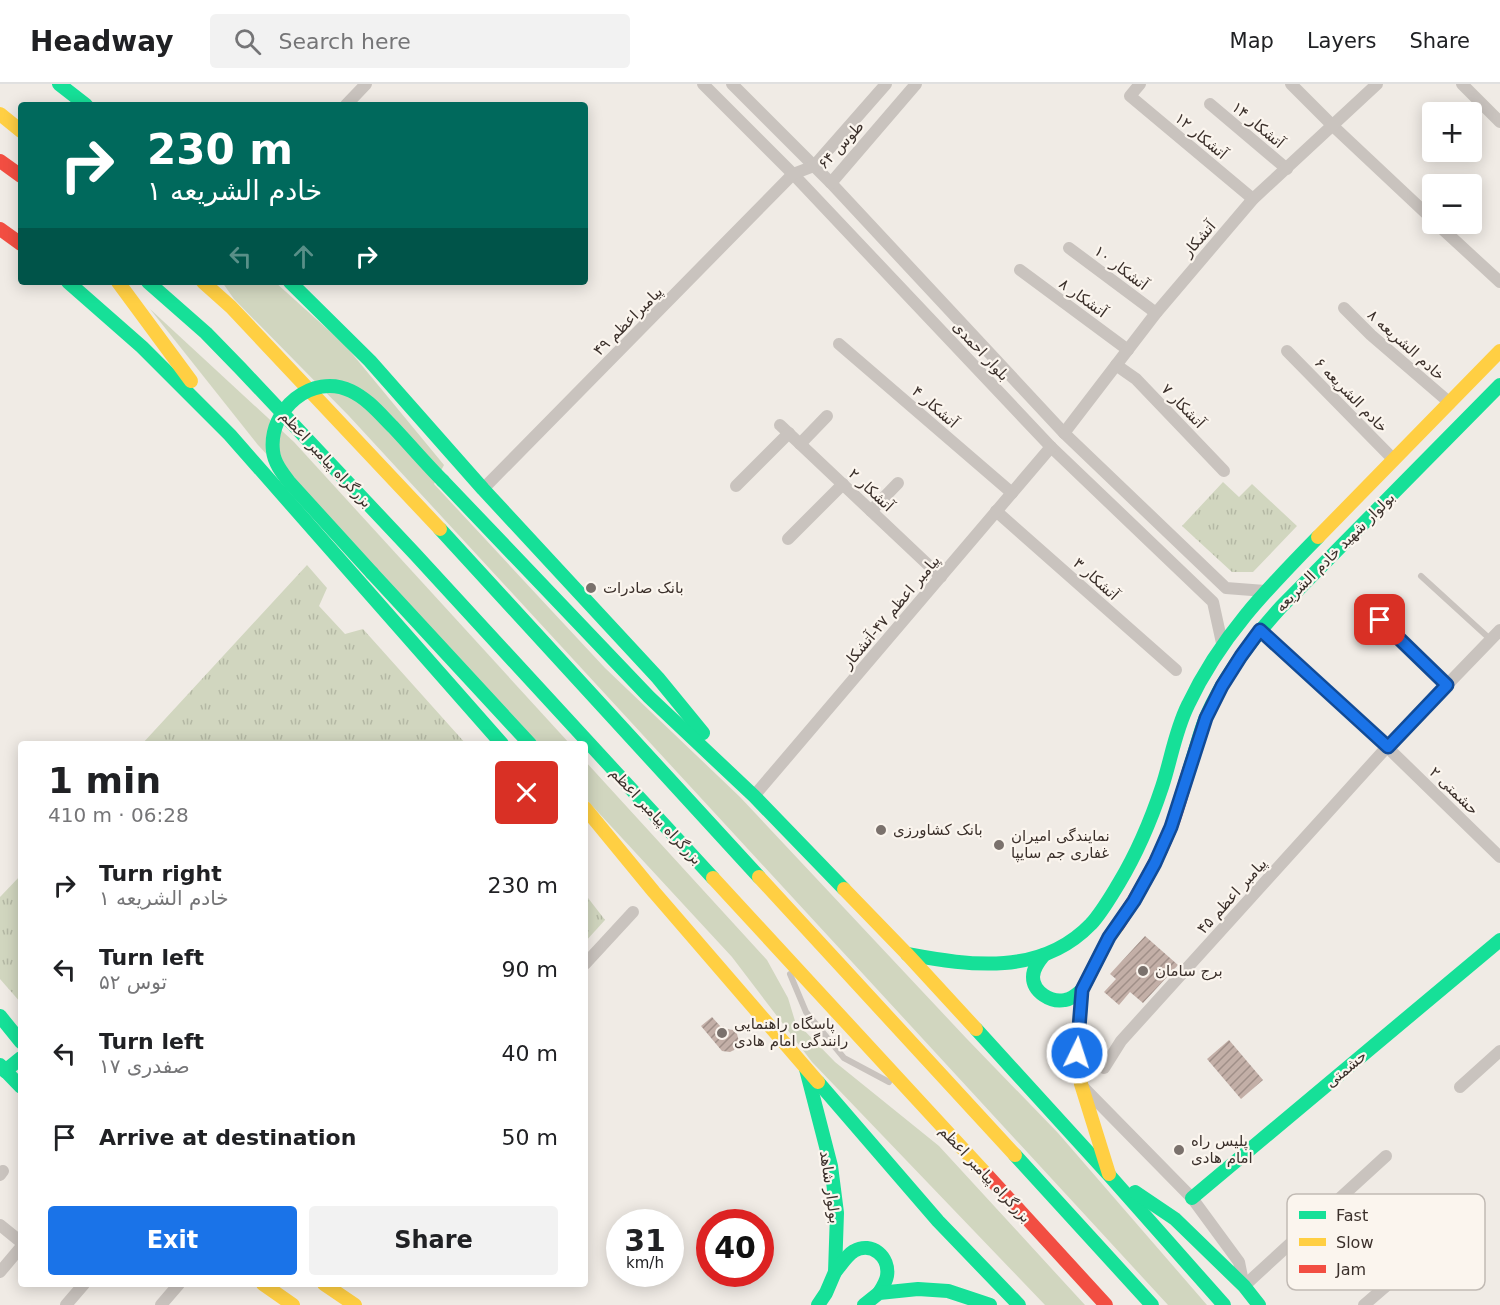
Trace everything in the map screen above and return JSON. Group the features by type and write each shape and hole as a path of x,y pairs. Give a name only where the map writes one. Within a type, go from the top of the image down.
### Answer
{"main road":[{"path":"58,84 74,102"},
{"path":"58,84 82,102"},
{"path":"0,114 18,129"},
{"path":"0,161 18,174"},
{"path":"0,229 18,242"},
{"path":"71,285 142,347 230,435 499,741"},
{"path":"120,285 230,435"},
{"name":"بزرگراه پیامبر اعظم","path":"151,285 206,333 241,369 587,741"},
{"path":"206,285 231,307 440,529 1152,1305"},
{"path":"216,285 231,307"},
{"path":"293,285 370,361 483,489 658,678 754,796"},
{"name":"بولوار شهید خادم الشریعه","path":"907,954 955,962 992,964 1018,962 1060,948 1091,924 1115,890 1135,853 1150,819 1185,709 1222,643 1265,591 1500,351"},
{"name":"بولوار شهید خادم الشریعه","path":"1110,1175 1081,1084 1077,1053 1082,990 1109,937 1134,901 1155,863 1171,827 1206,718 1234,666 1260,630 1500,386"},
{"path":"527,741 279,469 273,452 273,434 279,416 290,402 305,392 323,387 341,388 358,394 372,406 649,697 754,796 907,954 1110,1175 1224,1305"},
{"name":"بزرگراه پیامبر اعظم","path":"588,742 1106,1305"},
{"path":"588,812 654,892 938,1221 1019,1305"},
{"path":"588,828 654,892"},
{"name":"حشمتی","path":"1192,1198 1500,940"},
{"path":"1044,955 1036,964 1033,976 1036,988 1045,997 1057,1001 1069,999 1082,990"},
{"path":"0,1016 18,1038"},
{"path":"18,1060 2,1068 18,1085"},
{"name":"بولوار شاهد","path":"806,1066 831,1166 837,1213 835,1272 818,1305"},
{"path":"1110,1175 1175,1219 1244,1286 1259,1305"},
{"path":"835,1272 851,1252 866,1247 882,1254 887,1279 879,1293 864,1305"},
{"path":"267,1287 293,1305"},
{"path":"328,1287 355,1305"},
{"path":"879,1293 918,1289 948,1292 990,1305"}],"street":[{"path":"349,102 366,84"},
{"name":"بلوار احمدی","path":"703,84 793,174 1051,447 1214,602"},
{"name":"بلوار احمدی","path":"732,84 831,183 1064,433 1226,588"},
{"name":"طوس ۶۴","path":"793,174 814,166 886,84"},
{"name":"طوس ۶۴","path":"793,174 831,183 916,84"},
{"name":"آتشکار ۱۲","path":"1140,84 1130,96 1253,199"},
{"path":"1291,84 1422,210"},
{"name":"آتشکار","path":"1064,433 1156,313 1253,199 1377,84"},
{"path":"1461,84 1500,122"},
{"name":"آتشکار ۱۴","path":"1210,104 1287,169"},
{"name":"پیامبراعظم ۴۹","path":"483,489 793,174"},
{"path":"1448,234 1500,282"},
{"name":"آتشکار ۱۰","path":"1069,248 1156,313"},
{"name":"آتشکار ۸","path":"1020,270 1128,350"},
{"name":"خادم الشریعه ۸","path":"1344,308 1371,335 1450,403"},
{"name":"آتشکار ۴","path":"839,344 1012,493"},
{"name":"خادم الشریعه ۶","path":"1287,351 1394,460"},
{"name":"آتشکار ۷","path":"1116,365 1136,379 1224,471"},
{"path":"800,444 827,416"},
{"name":"آتشکار ۲","path":"736,486 784,429 941,577"},
{"name":"پیامبر اعظم ۴۷-آتشکار","path":"754,796 1051,447"},
{"path":"871,510 898,483"},
{"path":"788,539 843,484"},
{"name":"آتشکار ۳","path":"996,511 1176,670"},
{"path":"1222,643 1214,602 1223,595 1226,588 1265,591"},
{"name":"حشمتی ۲","path":"1260,630 1388,747 1500,857"},
{"name":"پیامبر اعظم ۴۵","path":"1104,1068 1121,1041 1388,747 1495,634"},
{"path":"588,961 633,912"},
{"path":"1460,1086 1500,1051"},
{"path":"1081,1084 1192,1198 1239,1262 1244,1286"},
{"path":"1344,1194 1386,1156"},
{"path":"0,1225 18,1240"},
{"path":"1244,1286 1287,1247"},
{"path":"0,1272 18,1251"},
{"path":"66,1305 77,1287"},
{"path":"161,1305 176,1287"},
{"path":"1364,1305 1381,1290"}],"lane":[{"path":"1421,576 1495,634"},
{"path":"1380,620 1447,685"},
{"path":"780,951 806,1012 844,1058 911,1094"}],"green space":[{"path":"224,285 278,285 345,345 444,465 434,484 605,668 740,797 1058,1133 1207,1305 1168,1305 349,416 234,299"},
{"path":"150,309 294,442 567,741 532,741 258,445"},
{"path":"1223,482 1239,497 1252,484 1297,526 1253,572 1232,572 1182,526"},
{"path":"307,565 327,588 319,606 345,634 363,629 463,741 145,741"},
{"path":"588,764 767,960 788,998 795,1021 835,1062 939,1146 1085,1305 1045,1305 812,1062 732,957 588,801"},
{"path":"18,878 18,1000 0,979 0,897"},
{"path":"588,898 605,920 588,939"}],"building":[{"name":"برج سامان","path":"1145,936 1178,965 1143,1003 1130,992 1119,1005 1104,992 1116,979 1110,974"},
{"path":"712,1017 721,1027 733,1030 737,1034 739,1042 734,1050 722,1051 701,1026"},
{"path":"1229,1040 1263,1080 1241,1099 1207,1059"}],"traffic: fast":[{"path":"59,84 82,102"},
{"path":"71,285 142,347 230,435 499,741"},
{"path":"151,285 206,333 241,369 587,741"},
{"path":"293,285 370,361 483,489 658,678 703,733"},
{"path":"1189,770 1213,702 1239,659 1259,632 1500,385"},
{"path":"372,573 290,483 277,464 273,451 273,436 285,409 296,398 322,387 336,386 351,391 374,407 443,481"},
{"path":"443,481 649,697 754,796 844,889"},
{"path":"440,529 759,877"},
{"path":"907,954 956,962 1004,963 1028,960 1071,941 1091,924 1119,883 1143,836 1162,787 1180,725 1201,680 1229,636 1246,615 1318,537"},
{"path":"372,573 527,741"},
{"path":"588,742 713,878"},
{"path":"1192,1198 1500,940"},
{"path":"1044,955 1033,974 1039,992 1054,1000 1065,1000 1082,990"},
{"path":"0,1016 18,1038"},
{"path":"976,1029 1224,1305"},
{"path":"5,1071 18,1060"},
{"path":"0,1065 18,1084"},
{"path":"806,1069 831,1166 837,1213 835,1272 818,1305"},
{"path":"818,1082 938,1221 1019,1305"},
{"path":"1015,1155 1152,1305"},
{"path":"1135,1192 1175,1219 1244,1286 1259,1305"},
{"path":"835,1272 854,1251 861,1248 873,1250 883,1257 887,1269 886,1280 879,1293"},
{"path":"864,1305 879,1293 918,1289 948,1291 990,1305"}],"traffic: slow":[{"path":"0,114 18,129"},
{"path":"120,285 191,381"},
{"path":"206,285 231,307 440,529"},
{"path":"1318,537 1500,351"},
{"path":"588,812 818,1082"},
{"path":"759,877 1015,1155"},
{"path":"713,878 987,1175"},
{"path":"844,889 976,1029"},
{"path":"1109,1174 1081,1084 1077,1053 1082,990 1109,937 1118,925"},
{"path":"267,1287 293,1305"},
{"path":"328,1287 355,1305"}],"traffic: jam":[{"path":"0,161 18,174"},
{"path":"0,229 18,242"},
{"path":"1118,925 1160,853 1174,820 1189,770"},
{"path":"987,1175 1106,1305"}],"place":[{"name":"بانک صادرات","path":"591,588"},
{"name":"بانک کشاورزی","path":"881,830"},
{"name":"نمایندگی امیران غفاری جم سایپا","path":"999,845"},
{"name":"برج سامان","path":"1143,971"},
{"name":"پاسگاه راهنمایی رانندگی امام هادی","path":"722,1033"},
{"name":"پلیس راه امام هادی","path":"1179,1150"}],"route":[{"path":"1077,1053 1082,990 1109,937 1134,901 1155,863 1171,827 1206,718 1241,656 1260,630 1388,747 1447,685 1380,620"}]}
